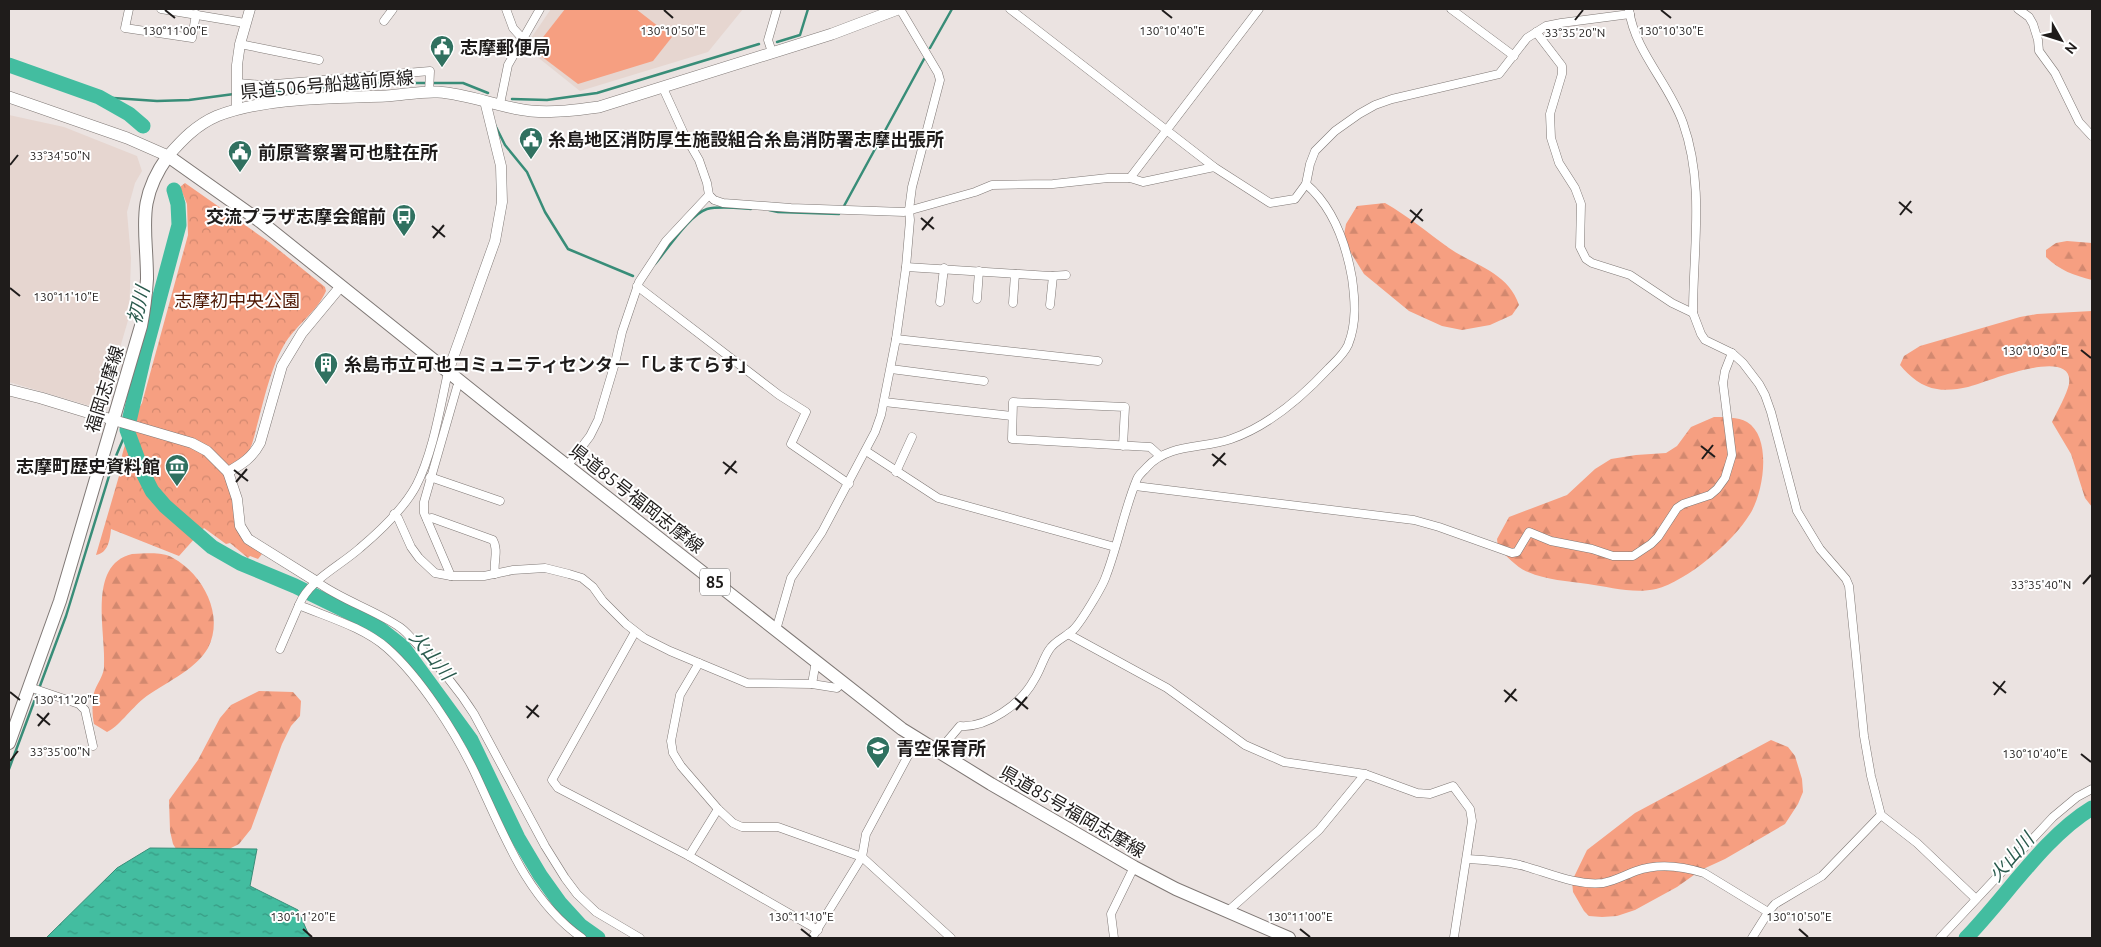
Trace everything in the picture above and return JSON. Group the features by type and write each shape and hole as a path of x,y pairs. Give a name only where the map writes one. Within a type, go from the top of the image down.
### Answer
{"main road":[{"name":"県道506号船越前原線","path":"168,156 198,126 237,109 329,98 438,92 531,111 571,111 599,107 832,34 899,9"},
{"path":"9,97 111,132 168,156"},
{"name":"県道85号福岡志摩線","path":"168,156 261,222 461,383 917,739 1134,867 1289,938"},
{"name":"福岡志摩線","path":"9,743 31,688 60,601 141,326 146,280 144,212 148,192 156,173 168,156"},
{"path":"9,390 100,416"}],"street":[{"path":"129,9 125,28 192,38 196,14"},
{"path":"165,9 196,14 207,12 245,23"},
{"path":"237,109 237,64 240,44 250,9"},
{"path":"384,21 393,9"},
{"path":"506,9 513,28 522,38"},
{"path":"500,104 508,64 540,9"},
{"path":"772,52 768,40 777,9"},
{"path":"776,630 791,578 822,532 875,432 891,369 906,267 910,220 908,210 940,80 938,73 899,9"},
{"path":"1010,9 1214,167 1270,203 1295,199 1306,184 1315,151 1335,131 1376,105 1499,74 1527,38 1546,26 1629,11 1636,37 1674,101 1690,143 1696,176 1694,313 1701,334 1705,340 1732,353 1751,372 1766,395 1797,511 1820,549 1846,579 1849,586 1864,736 1871,776 1881,815 1918,843 1976,899"},
{"path":"1130,178 1259,9"},
{"path":"1451,9 1514,56"},
{"path":"2018,9 2029,17 2038,40 2039,51 2055,73 2077,118 2092,136"},
{"path":"1536,32 1562,66 1562,74 1550,114 1551,138 1559,163 1581,204 1580,247 1582,253 1592,263 1638,280 1672,303 1694,313"},
{"path":"240,44 319,60"},
{"path":"238,85 263,85 430,71 429,93"},
{"path":"663,88 684,134 699,160 707,183 708,195 714,200 723,203 904,212 967,195 992,185 1053,184 1108,178 1130,178 1143,182 1214,167"},
{"path":"280,649 300,603 316,583 361,548 394,514 416,486 426,462 448,372 495,241 501,212 503,185 501,166 485,101"},
{"path":"938,752 960,726 968,727 994,718 1023,695 1033,682 1049,649 1076,627 1106,578 1138,477 1153,460 1176,450 1232,439 1265,421 1294,403 1344,352 1348,344 1356,309 1345,248 1338,228 1316,193 1306,184"},
{"path":"568,466 590,436 598,420 622,332 644,271 686,218 708,195"},
{"path":"906,267 1052,276 1066,275"},
{"path":"940,302 944,268"},
{"path":"977,299 979,271"},
{"path":"1012,303 1015,274"},
{"path":"1050,305 1052,276"},
{"path":"228,472 246,461 255,452 260,443 282,366 302,333 341,286"},
{"path":"637,286 779,395 806,412 792,444 849,484"},
{"path":"896,340 1098,361"},
{"path":"1135,486 1414,520 1512,553 1520,549 1529,532 1552,541 1592,549 1614,556 1633,556 1658,537 1677,508 1710,495 1725,478 1732,455 1724,383 1725,371 1732,353"},
{"path":"891,369 984,381"},
{"path":"451,576 424,513 424,502 457,387 461,383"},
{"path":"884,402 1012,416"},
{"path":"1123,446 1126,407 1012,402 1012,439 1150,448 1160,456"},
{"path":"100,416 192,443 207,451 228,472 237,499 240,526 248,539 316,583 361,604 401,628 432,658 462,695 482,727 546,846 577,894 596,912 640,938"},
{"path":"896,472 912,437"},
{"path":"866,451 938,498 953,504 1115,547"},
{"path":"430,477 500,501"},
{"path":"394,514 398,518 411,546 419,558 435,573 451,576 484,576 513,570 545,568 582,578 593,587 616,615 635,632 670,651 747,683 812,684 837,688 842,682"},
{"path":"427,519 432,518 492,540 496,546 495,574"},
{"path":"300,603 365,633 386,647 404,666 435,705 460,745 510,847 539,896 556,917 582,938"},
{"path":"635,632 552,780 558,788 689,856 818,930"},
{"path":"1068,634 1167,688 1245,745 1284,762 1365,774 1417,793 1430,794 1453,786 1470,809 1472,821 1452,938"},
{"path":"812,684 816,661"},
{"path":"699,663 680,696 670,741 673,753 681,766 718,809 733,823 742,827 778,827 862,857 951,938"},
{"path":"31,688 79,704 86,710 93,746"},
{"path":"812,938 862,857 866,834 917,739"},
{"path":"1228,911 1318,830 1365,774"},
{"path":"1940,938 2052,817 2077,797 2092,790"},
{"path":"689,856 718,809"},
{"path":"1752,938 1768,912 1780,901 1822,876 1881,815"},
{"path":"1467,859 1499,860 1569,879 1592,883 1609,882 1645,868 1660,866 1695,870 1704,873 1768,912"},
{"path":"1116,937 1112,914 1134,867"}],"shaded area":[{"path":"551,9 743,9 708,52 580,91 525,47"},
{"path":"9,115 64,127 137,156 142,171 135,183 127,212 131,258 129,317 103,406 97,408 9,382"}],"green space":[{"path":"565,9 636,9 672,37 653,61 578,84 533,50"},
{"name":"志摩初中央公園","path":"185,183 269,242 325,287 326,291 317,306 289,338 278,356 269,381 252,444 248,453 228,480 243,538 262,554 258,559 250,556 248,558 230,543 226,544 204,528 179,556 111,529 106,549 96,555 119,476 124,449 142,403 188,235 187,204 180,187"},
{"path":"1385,203 1449,248 1499,277 1514,294 1519,305 1512,315 1490,325 1462,330 1442,326 1409,311 1364,274 1343,240 1346,224 1357,206"},
{"path":"2067,241 2092,243 2092,280 2062,269 2046,257 2046,250 2056,243"},
{"path":"2092,311 2092,507 2085,498 2071,454 2052,422 2068,388 2067,373 2058,367 2026,369 1968,387 1944,390 1921,384 1900,365 1904,356 1920,346 2020,317 2037,314"},
{"path":"1714,417 1739,419 1747,422 1755,430 1763,453 1762,480 1755,505 1742,525 1721,548 1681,578 1656,589 1639,591 1557,580 1535,575 1524,570 1498,548 1497,539 1509,517 1567,495 1595,469 1611,459 1666,453 1677,446 1691,427"},
{"path":"132,554 163,554 184,565 194,574 208,597 212,610 213,636 208,648 195,664 143,699 107,732 94,724 92,709 94,693 104,668 102,602 104,586 109,572 118,561"},
{"path":"259,691 293,692 301,701 300,716 291,726 282,744 251,829 239,844 227,850 178,852 173,844 170,831 169,800 198,760 220,718 231,705"},
{"path":"1771,740 1788,747 1795,756 1802,779 1803,792 1798,804 1785,824 1725,859 1701,870 1677,887 1635,910 1617,916 1602,917 1589,916 1584,911 1573,892 1572,881 1587,850 1635,813"}],"water":[{"path":"150,848 257,849 250,886 298,910 310,938 46,938 117,868"}],"waterway":[{"path":"777,42 800,35 808,9"},
{"path":"930,48 952,9"},
{"path":"512,99 547,100 597,93 759,44"},
{"path":"844,206 924,59"},
{"name":"初川","path":"9,65 99,97 129,114 143,126"},
{"path":"239,94 381,83 463,83 488,93"},
{"path":"99,97 157,101 189,100 234,94"},
{"path":"495,125 505,145 527,172 545,212 568,249 633,276"},
{"name":"火山川","path":"174,190 178,204 179,225 145,352 127,430 143,473 152,491 165,506 212,547 240,563 295,586 375,625 403,647 471,740 518,838 540,875 560,903 581,926 598,938"},
{"path":"655,264 679,233 700,212 717,208 751,209"},
{"path":"769,210 839,214"},
{"path":"9,769 66,616 113,463 127,430"},
{"name":"火山川","path":"1966,938 2042,851 2074,820 2092,808"}],"place":[{"name":"志摩郵便局","path":"442,68"},
{"name":"糸島地区消防厚生施設組合糸島消防署志摩出張所","path":"531,160"},
{"name":"前原警察署可也駐在所","path":"240,173"},
{"name":"交流プラザ志摩会館前","path":"404,237"},
{"name":"糸島市立可也コミュニティセンタ－「しまてらす」","path":"326,385"},
{"name":"志摩町歴史資料館","path":"177,487"},
{"name":"青空保育所","path":"878,769"}]}
